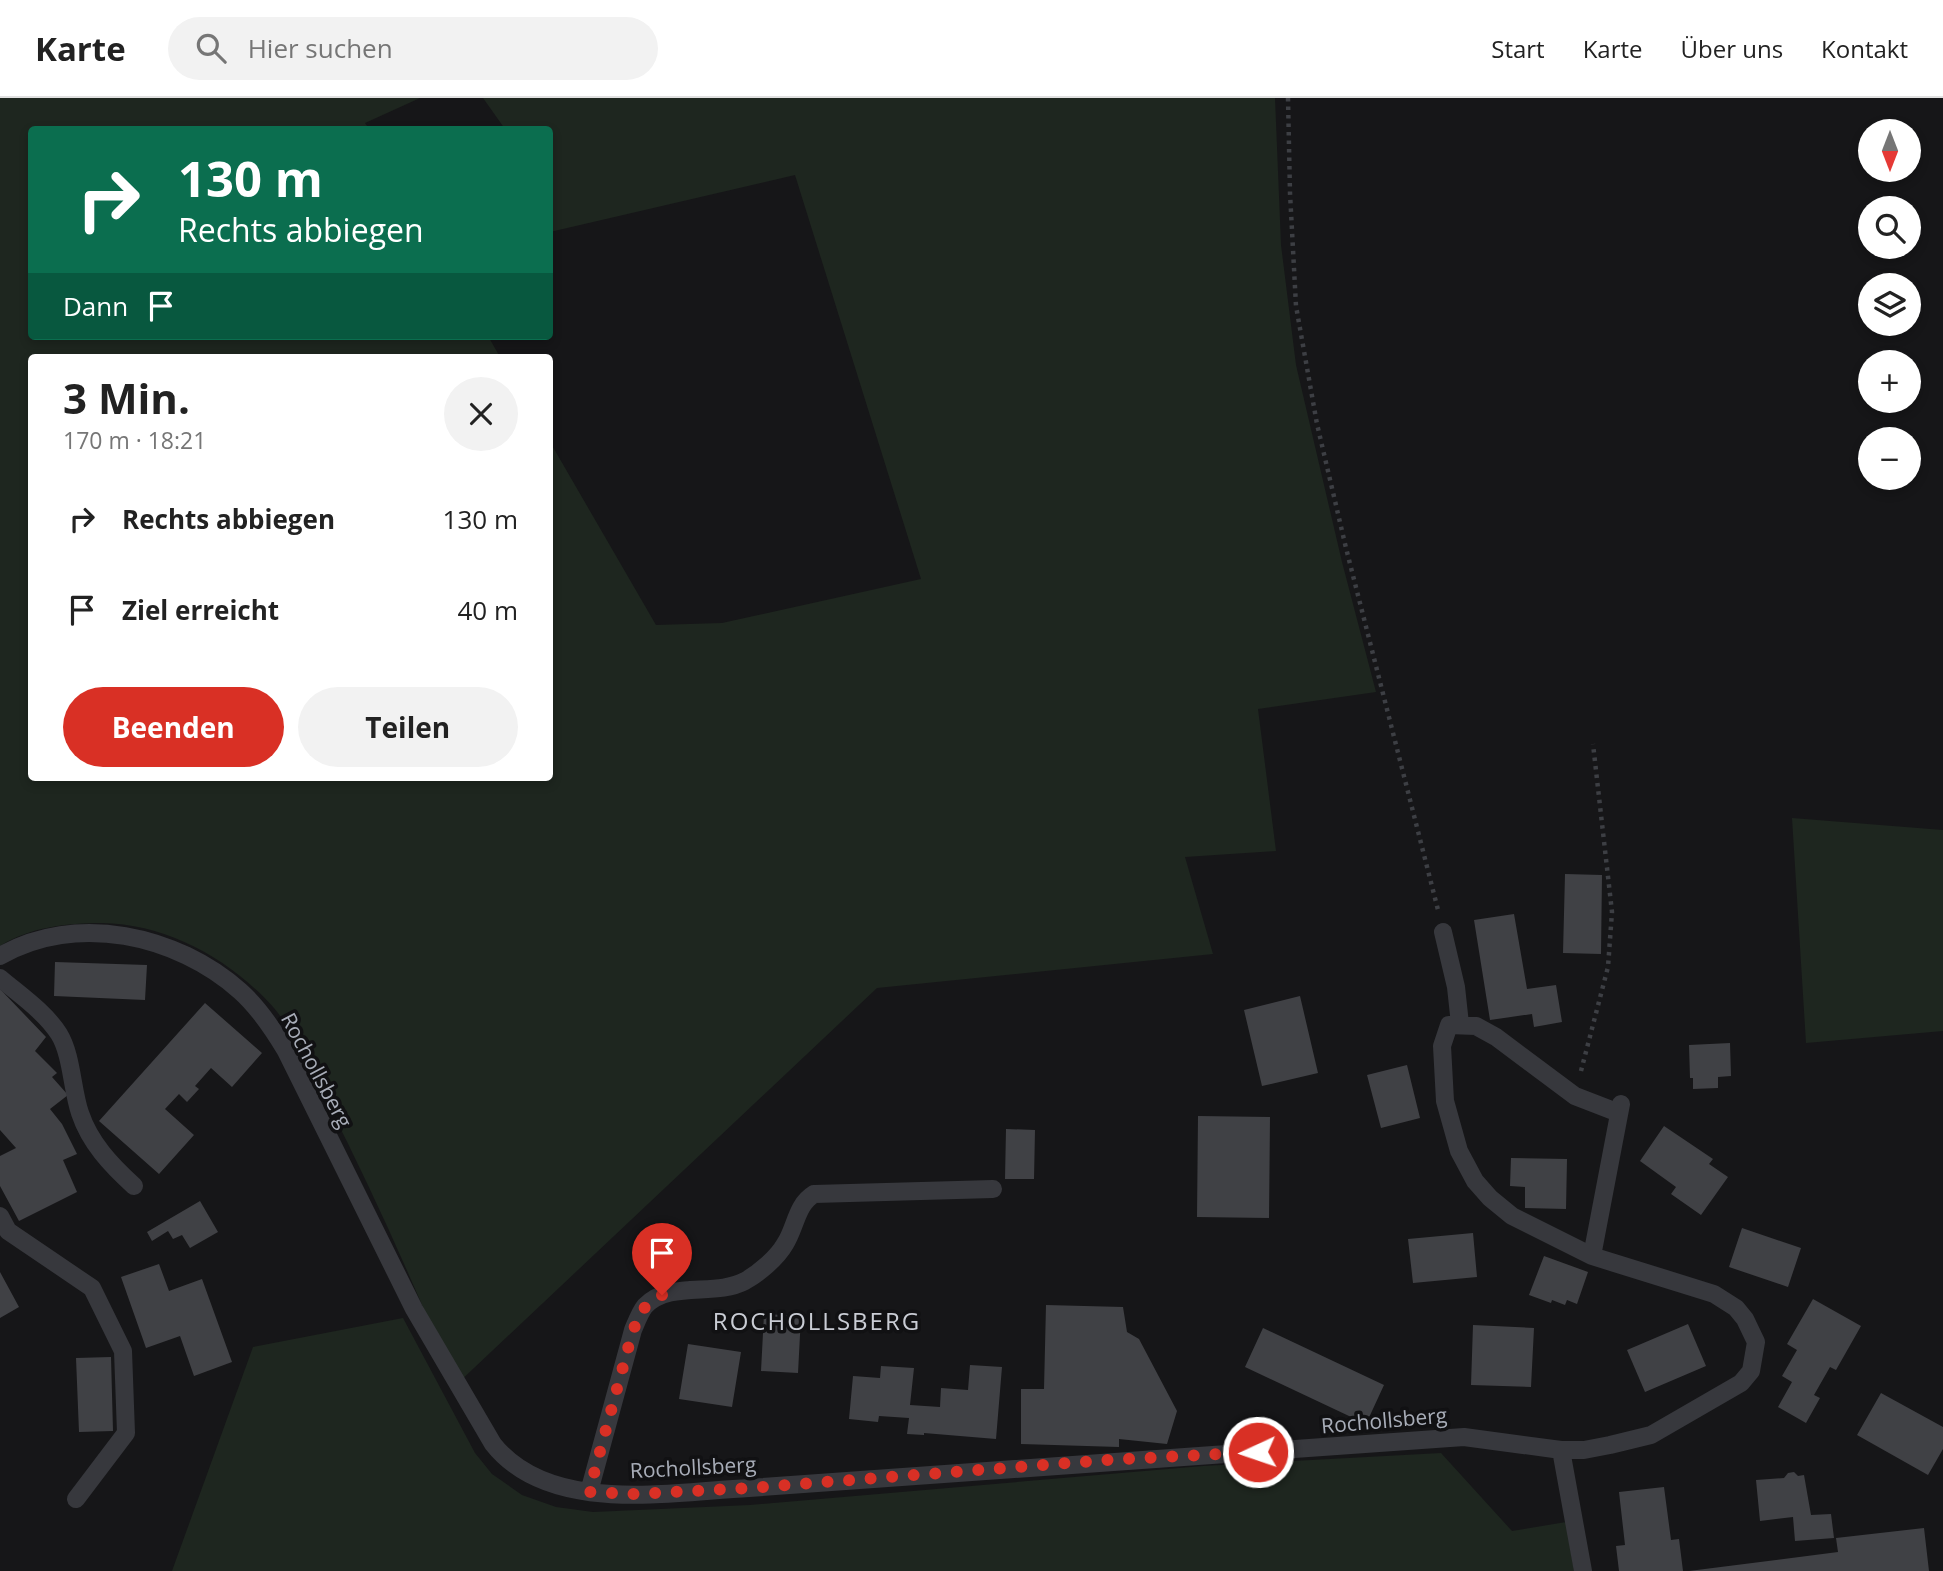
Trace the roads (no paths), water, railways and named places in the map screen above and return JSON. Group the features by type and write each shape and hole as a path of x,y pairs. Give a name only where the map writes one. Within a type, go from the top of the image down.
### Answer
{"lane":[{"path":"1443,932 1456,987 1461,1024 1476,1026 1496,1037 1575,1096 1620,1108 1592,1256"},
{"name":"Rochollsberg","path":"0,956 23,944 61,935 105,933 145,939 186,955 240,990 266,1019 286,1051 414,1309 456,1385 493,1444 505,1459 531,1477 560,1488 589,1492 636,1494 749,1488 1464,1437 1561,1450 1610,1446 1651,1435 1741,1383 1751,1371 1756,1342 1753,1332 1736,1308 1726,1300 1592,1256 1512,1216 1475,1181 1459,1152 1445,1101 1442,1046 1449,1025 1461,1024"},
{"path":"0,978 50,1023 61,1037 80,1113 92,1139 106,1160 134,1186"},
{"path":"589,1492 633,1330 645,1307 662,1295 730,1287 745,1280 785,1246 804,1200 814,1194 993,1189"},
{"path":"0,1216 8,1231 92,1288 123,1351 126,1433 76,1499"},
{"path":"1561,1450 1583,1571"}],"district":[{"name":"ROCHOLLSBERG","path":"817,1320"}]}
